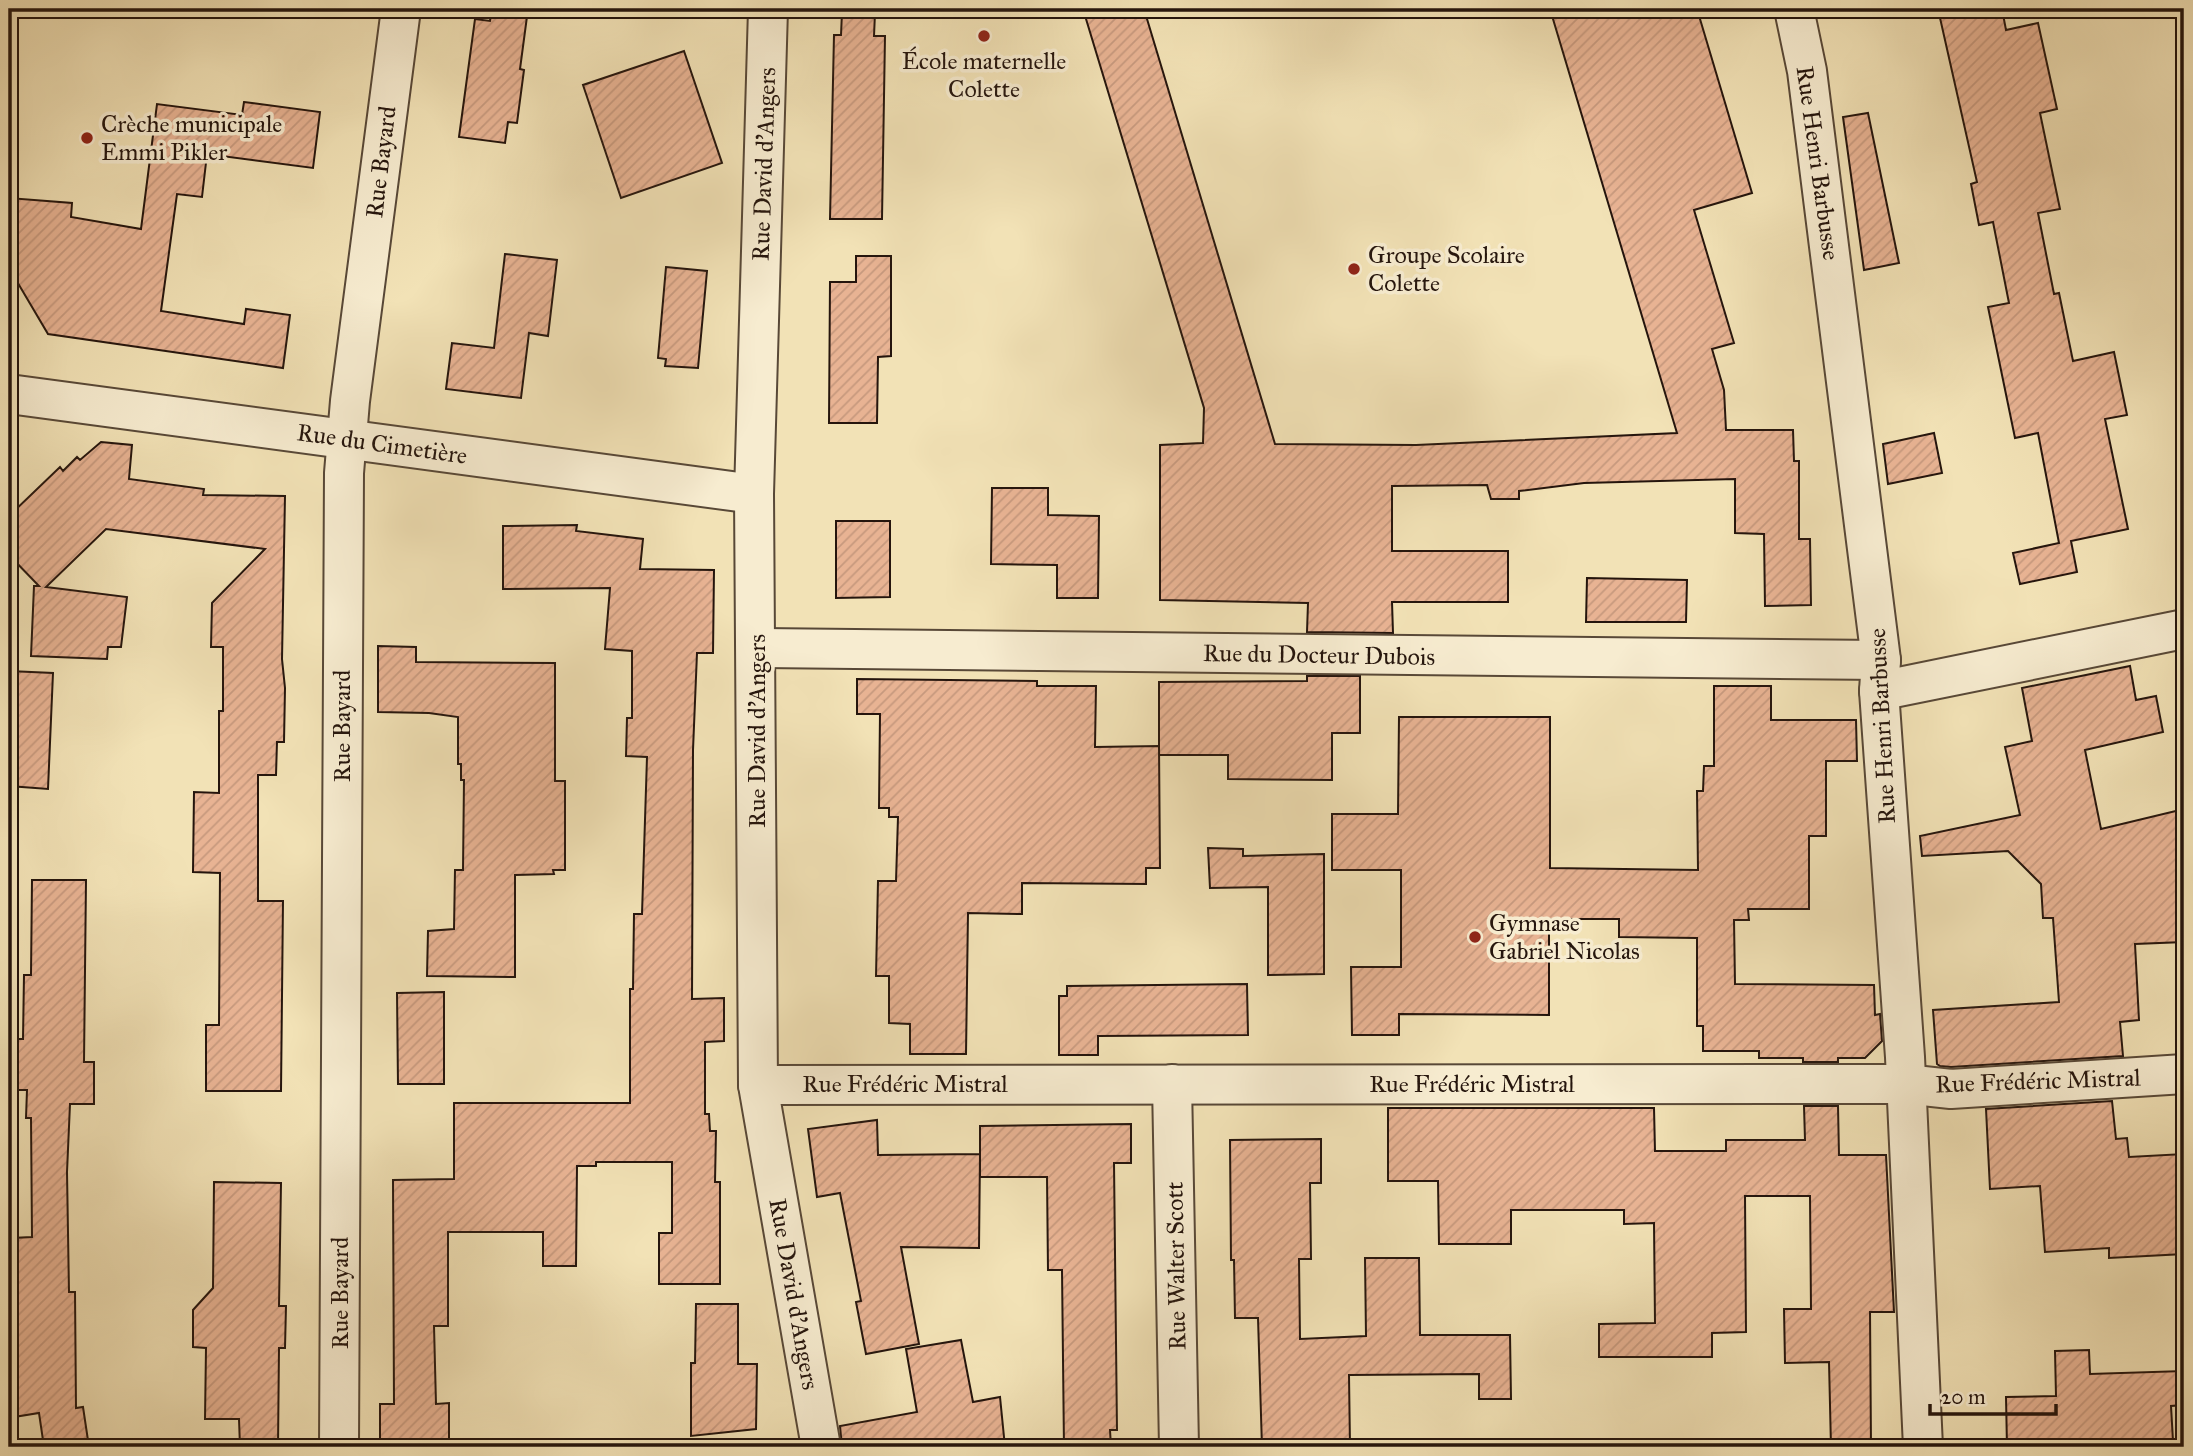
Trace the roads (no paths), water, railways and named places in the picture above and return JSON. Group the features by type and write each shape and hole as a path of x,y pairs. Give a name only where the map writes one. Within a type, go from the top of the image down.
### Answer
{"street":[{"name":"Rue Bayard","path":"339,1447 346,439 401,9"},
{"name":"Rue David d'Angers","path":"768,9 754,494 758,1084 821,1447"},
{"name":"Rue Henri Barbusse","path":"1794,9 1807,71 1880,676 1905,1084 1923,1447"},
{"name":"Rue du Cimetière","path":"9,394 754,494"},
{"name":"Rue du Docteur Dubois","path":"757,649 1880,676 2184,629"},
{"name":"Rue Frédéric Mistral","path":"758,1084 1905,1084 1951,1089 2184,1074"},
{"name":"Rue Walter Scott","path":"1172,1084 1179,1447"}],"place":[{"name":"École maternelle Colette","path":"984,36"},
{"name":"Crèche municipale Emmi Pikler","path":"87,138"},
{"name":"Groupe Scolaire Colette","path":"1354,269"},
{"name":"Gymnase Gabriel Nicolas","path":"1475,937"}]}
